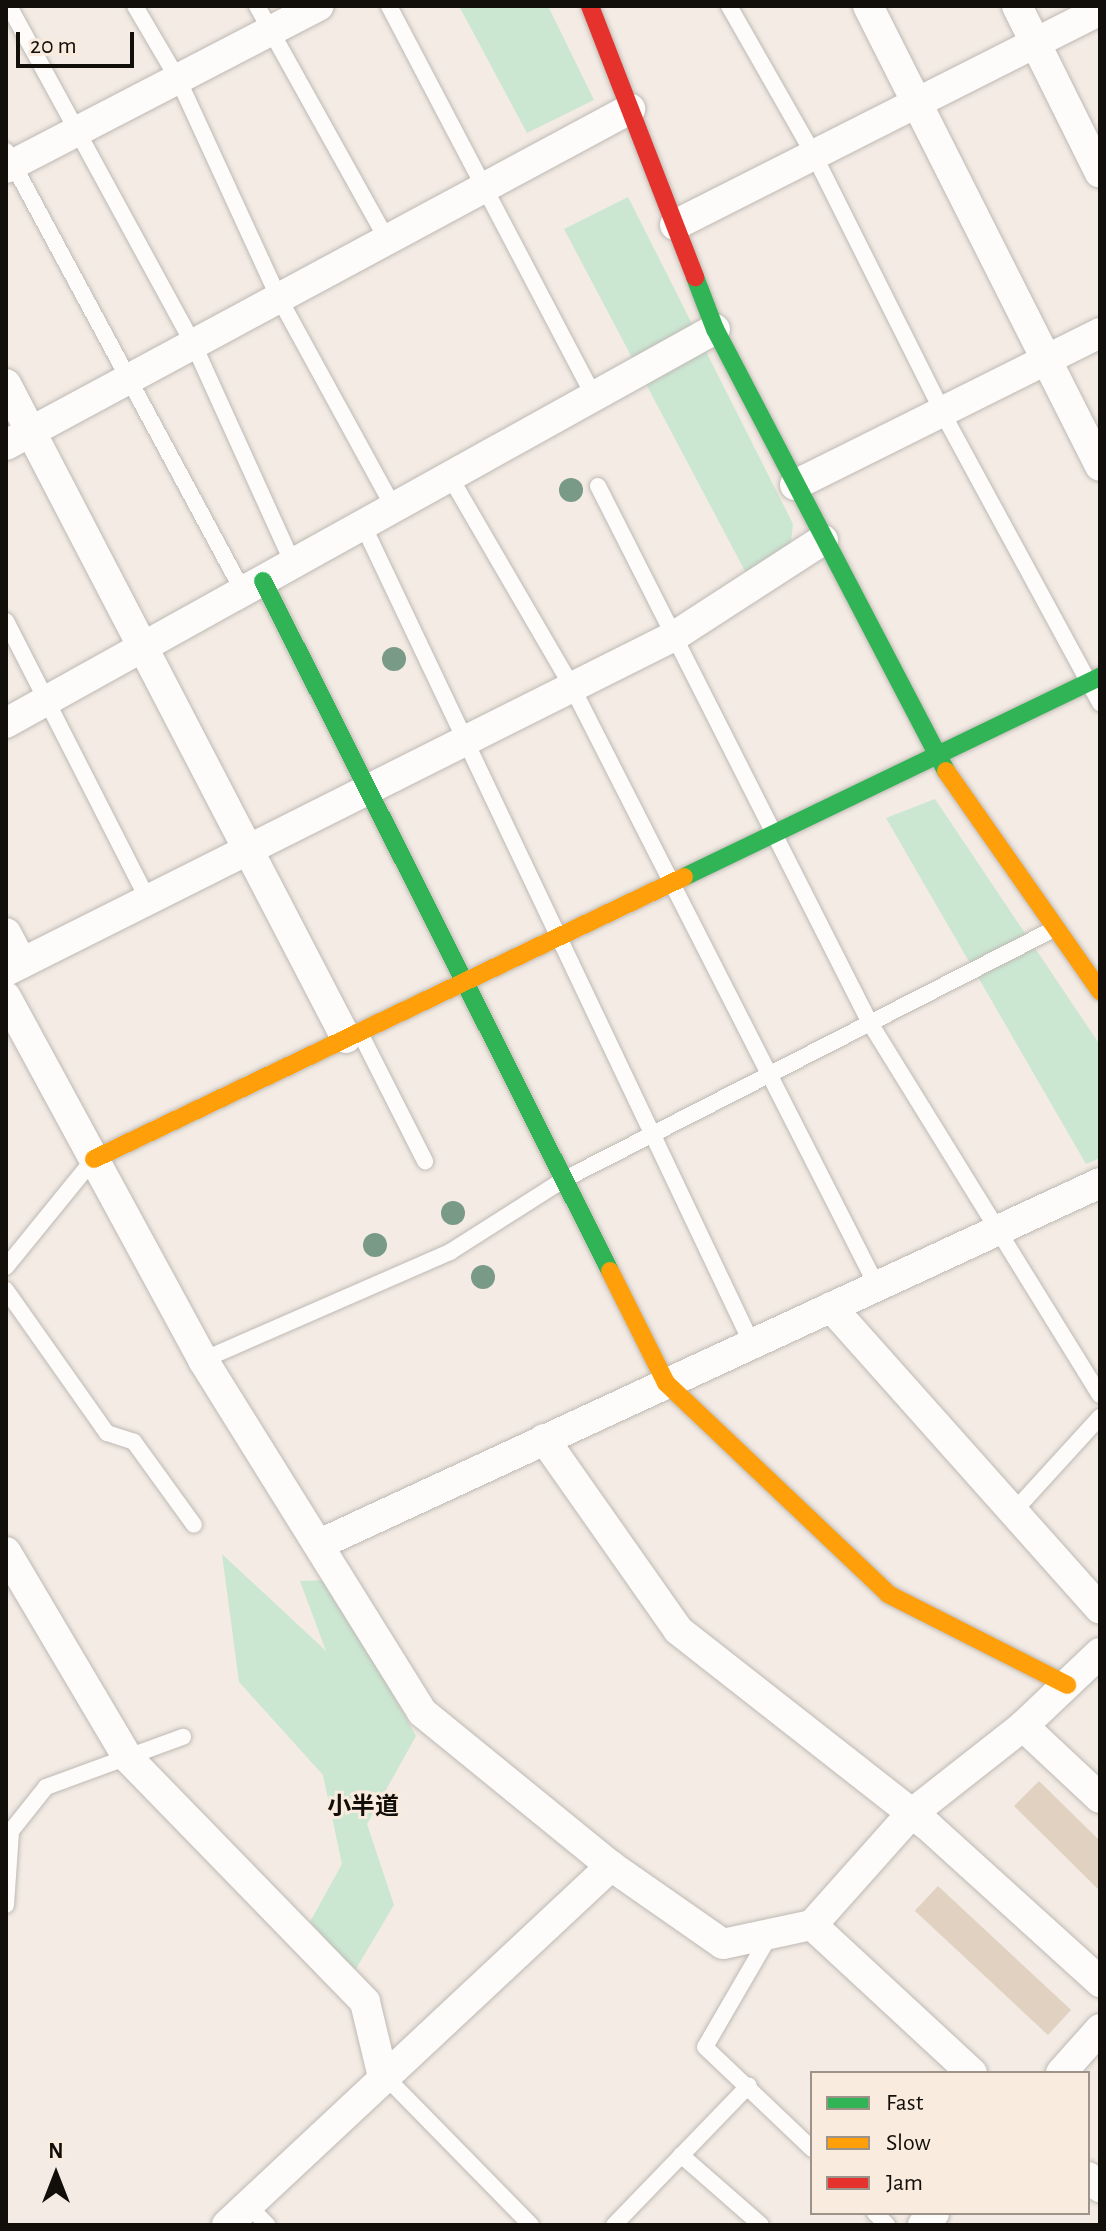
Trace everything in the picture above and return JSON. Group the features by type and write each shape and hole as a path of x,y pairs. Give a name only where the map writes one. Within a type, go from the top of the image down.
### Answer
{"street":[{"path":"8,161 75,133 179,81 263,18 318,6"},
{"path":"590,6 715,329 823,540 935,756 1100,991"},
{"path":"868,6 915,105 1100,466"},
{"path":"1017,6 1100,173"},
{"path":"675,225 1100,10"},
{"path":"18,438 630,109"},
{"path":"6,723 715,329"},
{"path":"795,485 1100,333"},
{"path":"6,384 18,438 144,646 245,851 353,1035"},
{"path":"6,933 14,967 676,635 823,540"},
{"path":"253,586 366,790 666,1383 888,1594 1067,1685"},
{"path":"94,1159 1094,679"},
{"path":"6,997 203,1360 322,1543 422,1712 611,1866 723,1944 812,1925 910,1815 1023,1726 1100,1653"},
{"path":"322,1543 1100,1183"},
{"path":"831,1307 1016,1509 1100,1609"},
{"path":"544,1439 678,1630 910,1815 1100,1982"},
{"path":"6,1552 128,1758 365,2002 382,2073"},
{"path":"1023,1726 1100,1798"},
{"path":"247,2218 382,2073 611,1866"},
{"path":"812,1925 970,2071"},
{"path":"1063,2071 1100,2029"}],"lane":[{"path":"9,6 75,133 193,343 293,563"},
{"path":"135,6 179,81 279,298 394,508"},
{"path":"389,6 594,396"},
{"path":"729,6 814,155 943,411 1094,679 1100,703"},
{"path":"263,18 387,240"},
{"path":"8,161 125,381 253,586"},
{"path":"450,477 572,687 765,1076 877,1286"},
{"path":"598,486 870,1023 1100,1395"},
{"path":"363,525 462,742 752,1344"},
{"path":"6,621 148,900"},
{"path":"203,1360 450,1252 563,1180 1055,928"},
{"path":"353,1035 425,1161"},
{"path":"6,1267 94,1159"},
{"path":"6,1290 107,1433 134,1442 194,1525"},
{"path":"1016,1509 1100,1417"},
{"path":"6,1905 11,1831 46,1787 183,1737"},
{"path":"771,1934 705,2047 749,2085 810,2147"},
{"path":"382,2073 531,2225"},
{"path":"614,2225 749,2085"},
{"path":"681,2155 761,2225"}],"green space":[{"path":"459,6 548,6 594,100 527,133"},
{"path":"628,197 793,524 790,551 746,573 564,229"},
{"path":"935,799 1100,1045 1100,1158 1086,1164 886,818"},
{"path":"222,1554 326,1651 300,1581 329,1580 416,1736 367,1824 394,1905 354,1972 310,1922 342,1864 323,1775 239,1682"}],"building":[{"path":"1039,1781 1100,1841 1100,1891 1014,1806"},
{"path":"938,1886 1071,2010 1048,2035 915,1911"}],"traffic: fast":[{"path":"695,277 715,329 946,771"},
{"path":"263,581 610,1271"},
{"path":"684,877 1100,677"}],"traffic: slow":[{"path":"946,771 1100,991"},
{"path":"94,1159 684,877"},
{"path":"610,1271 666,1383 888,1594 1067,1685"}],"traffic: jam":[{"path":"590,6 695,277"}],"district":[{"name":"小半道","path":"363,1808"}]}
